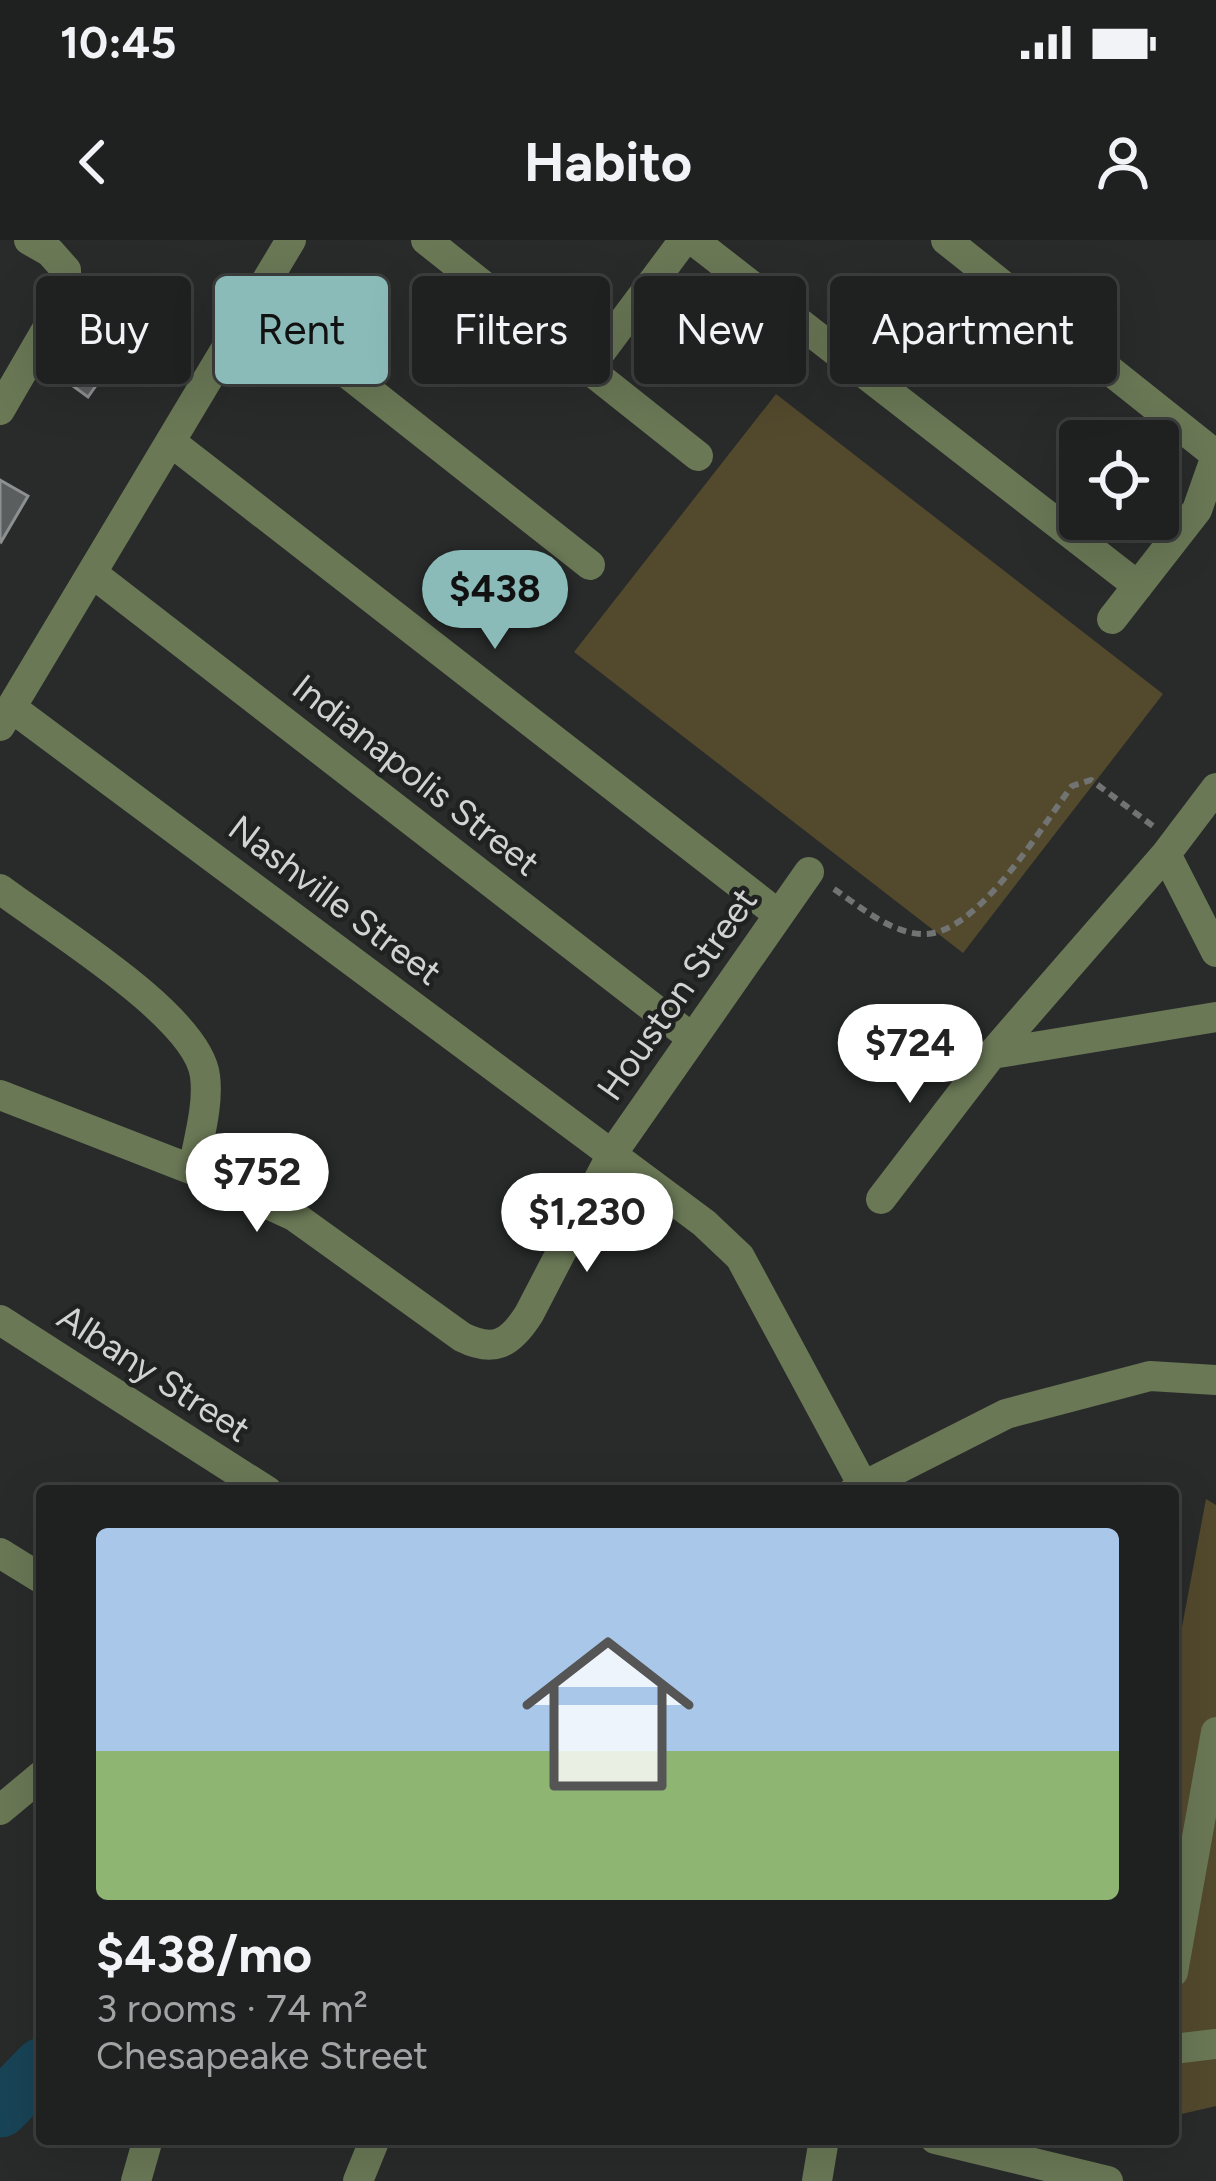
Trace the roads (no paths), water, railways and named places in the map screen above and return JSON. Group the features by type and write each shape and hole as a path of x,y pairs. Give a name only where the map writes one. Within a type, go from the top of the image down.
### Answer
{"street":[{"path":"0,410 66,296 66,271 29,240"},
{"path":"268,276 290,240"},
{"path":"426,240 471,276"},
{"path":"610,341 688,240 1138,586"},
{"path":"946,240 1216,455 1197,510 1112,619"},
{"path":"6,717 215,367"},
{"path":"360,384 590,566"},
{"path":"607,384 698,456"},
{"path":"171,442 779,915"},
{"name":"Indianapolis Street","path":"92,573 692,1038"},
{"name":"Nashville Street","path":"6,717 704,1223 740,1257 859,1485"},
{"path":"881,1198 992,1054 1216,788"},
{"path":"1170,848 1216,952"},
{"name":"Houston Street","path":"193,1170 308,1224 462,1337 481,1347 502,1346 516,1335 529,1314 612,1154 809,872"},
{"path":"0,889 155,1004 192,1042 206,1081 193,1170 0,1095"},
{"path":"992,1054 1216,1017"},
{"name":"Albany Street","path":"0,1320 258,1485"},
{"path":"869,1485 1006,1414 1150,1376 1216,1380"},
{"path":"0,1552 36,1575"},
{"path":"1179,1943 1209,1799 1216,1732"},
{"path":"0,1810 36,1780"},
{"path":"1179,2048 1216,2044"},
{"path":"136,2181 146,2145"},
{"path":"358,2181 373,2145"},
{"path":"817,2181 823,2145"},
{"path":"1005,2145 1108,2181"}],"waterway":[{"path":"0,2109 36,2072"}]}
